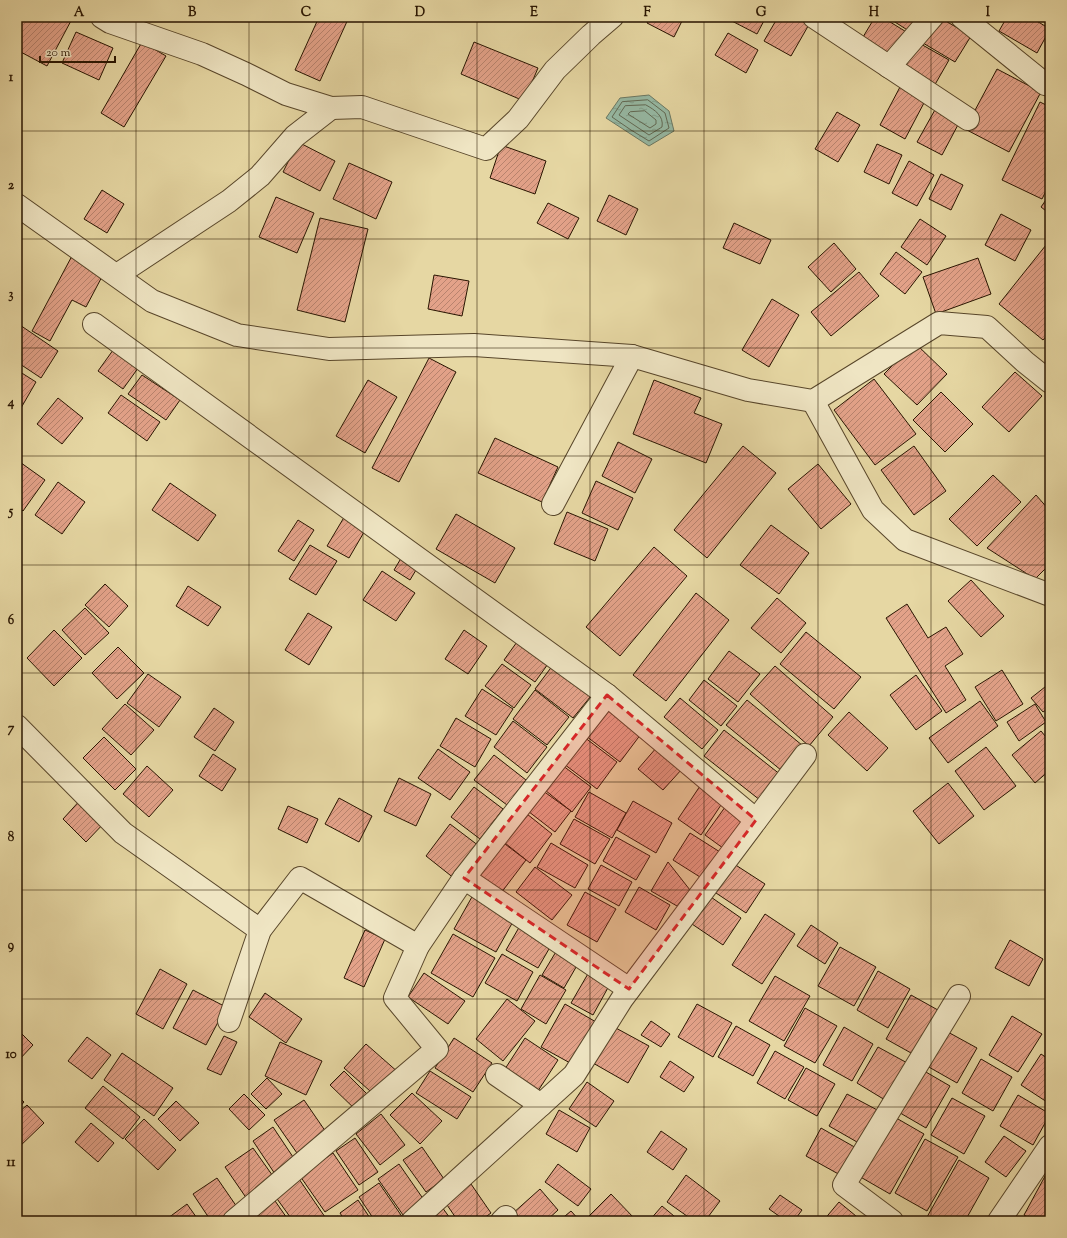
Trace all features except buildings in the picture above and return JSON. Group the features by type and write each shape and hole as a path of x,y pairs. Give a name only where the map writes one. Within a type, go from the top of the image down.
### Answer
{"street":[{"path":"102,17 110,22 202,54 286,94 331,108 362,107 486,149 518,120 555,70 612,17"},
{"path":"814,17 968,119"},
{"path":"889,67 932,17"},
{"path":"962,17 1045,84 1050,81"},
{"path":"117,275 229,201 260,176 295,136 331,108"},
{"path":"17,205 152,301 237,335 329,349 474,345 632,356 748,390 814,400 939,323 987,327 1025,362 1050,382"},
{"path":"94,324 607,695 756,820"},
{"path":"553,504 632,356"},
{"path":"814,400 873,510 905,540 1050,595"},
{"path":"234,1221 437,1049 395,998 418,946 464,878 607,695"},
{"path":"17,726 123,833 260,930"},
{"path":"413,1221 574,1075 629,989 805,755"},
{"path":"229,1020 260,930 300,878 418,946"},
{"path":"464,878 629,989"},
{"path":"889,1220 844,1185 959,996"},
{"path":"497,1075 541,1105"},
{"path":"1000,1221 1050,1146"}],"highlighted area":[{"path":"607,695 756,820 629,989 464,878"}],"water":[{"path":"649,95 669,111 674,131 649,146 606,118 620,98"}]}
